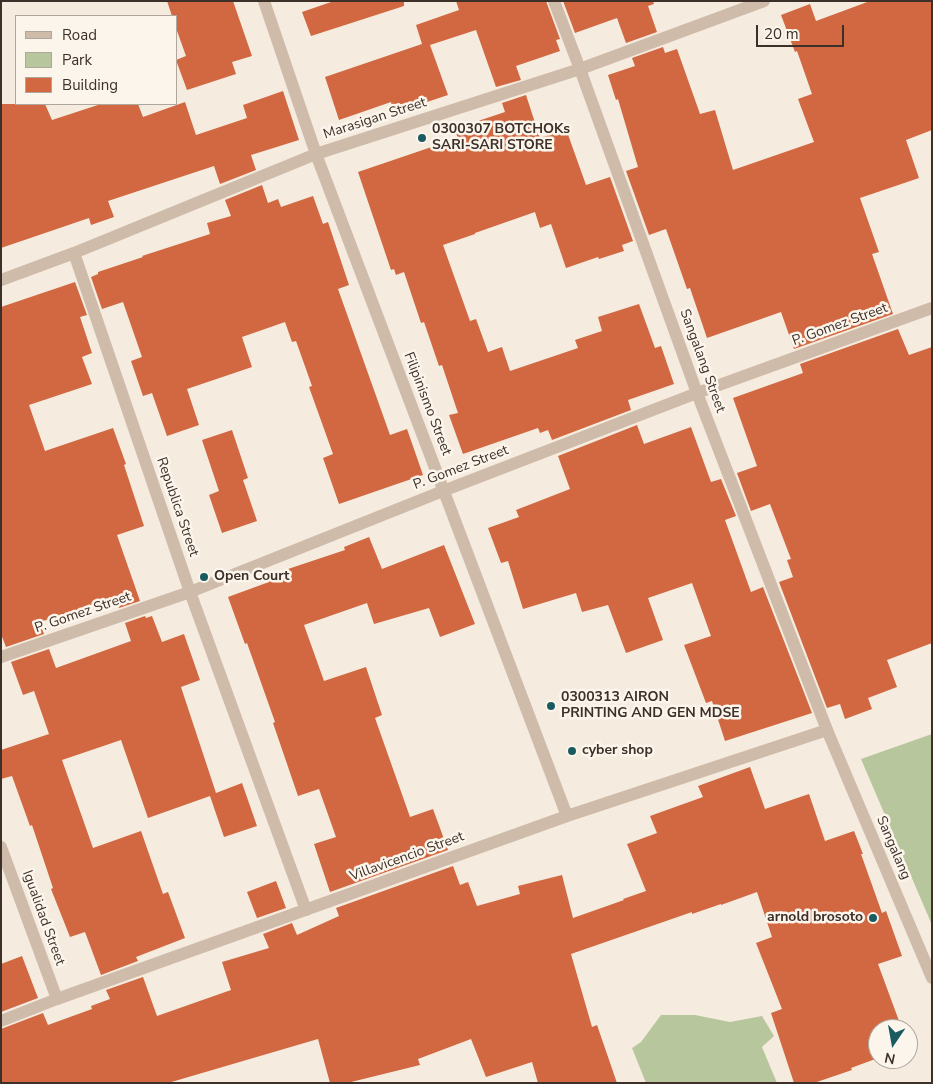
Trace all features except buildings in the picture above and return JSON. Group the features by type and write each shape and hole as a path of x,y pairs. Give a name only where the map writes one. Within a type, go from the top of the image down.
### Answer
{"street":[{"name":"Filipinismo Street","path":"264,1 316,154 567,816"},
{"name":"Sangalang Street","path":"554,1 697,393 827,730"},
{"name":"Marasigan Street","path":"1,280 316,154 580,69 764,1"},
{"name":"Republica Street","path":"74,252 190,592 306,910"},
{"name":"P. Gomez Street","path":"1,657 190,592 697,393 932,308"},
{"name":"Villavicencio Street","path":"1,1021 56,999 567,816 827,730"},
{"name":"Sangalang","path":"827,730 932,978"},
{"name":"Igualidad Street","path":"1,848 56,999"}],"green space":[{"path":"932,734 932,925 861,759"},
{"path":"661,1015 695,1015 730,1022 762,1016 774,1036 762,1047 777,1083 646,1083 632,1048 641,1042"}],"place":[{"name":"0300307 BOTCHOKs SARI-SARI STORE","path":"422,138"},
{"name":"Open Court","path":"204,577"},
{"name":"0300313 AIRON PRINTING AND GEN MDSE","path":"551,706"},
{"name":"cyber shop","path":"572,751"},
{"name":"arnold brosoto","path":"873,918"}]}
